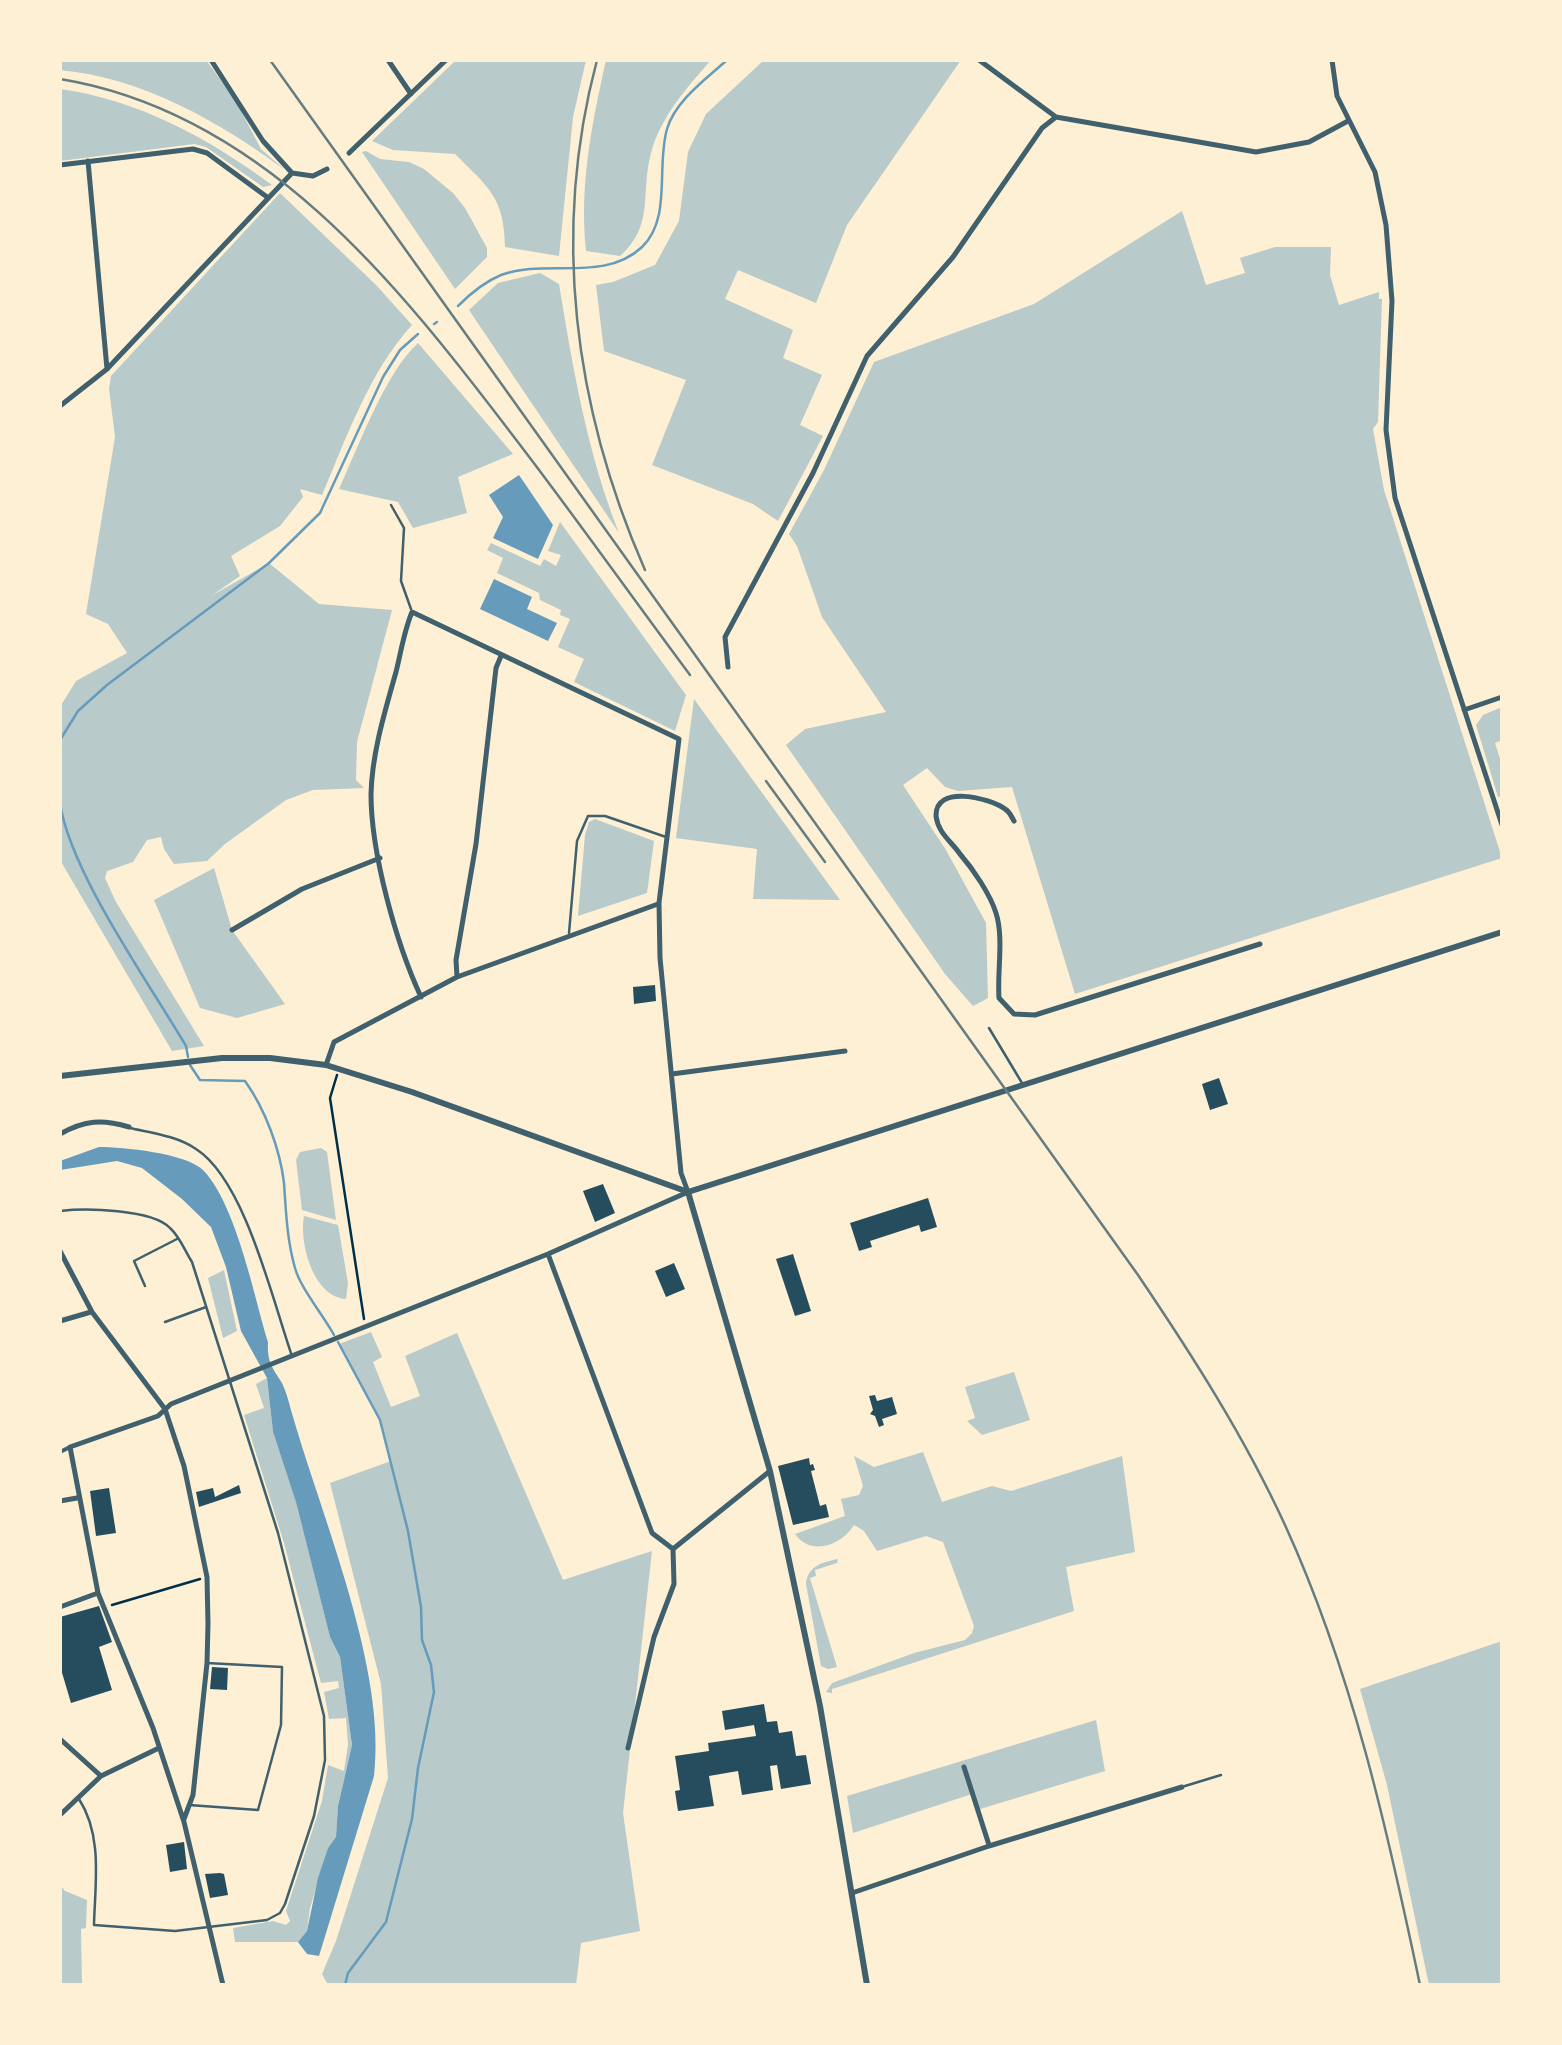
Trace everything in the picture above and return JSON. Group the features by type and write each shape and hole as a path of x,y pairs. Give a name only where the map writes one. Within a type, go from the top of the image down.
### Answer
{"street":[{"path":"211,60 263,141 292,173 313,176 326,169"},
{"path":"388,60 411,94"},
{"path":"349,153 446,60"},
{"path":"980,60 1056,117 1256,152 1308,142 1348,122"},
{"path":"1332,60 1337,96 1375,172 1388,241 1392,301 1386,430 1391,480 1502,825"},
{"path":"728,666 725,638 813,473 867,356 953,258 1034,137 1056,117"},
{"path":"60,165 200,150 267,197"},
{"path":"88,161 107,368"},
{"path":"60,406 107,368 292,173"},
{"path":"420,997 407,968 380,858 371,793 376,756 412,612 678,739 659,903 660,958 681,1173 770,1471 820,1706 868,1985"},
{"path":"457,977 456,960 476,844 496,668 501,656"},
{"path":"1464,710 1502,697"},
{"path":"1014,821 1008,810 956,795 938,802 936,812 938,826 996,910 1000,998 1014,1014 1035,1015 1260,944"},
{"path":"232,930 302,889 380,858"},
{"path":"326,1065 334,1042 457,977 659,903"},
{"path":"60,1452 158,1416 164,1409 548,1254 688,1192 1502,932"},
{"path":"672,1074 845,1051"},
{"path":"60,1076 222,1058 270,1058 326,1065 688,1192"},
{"path":"60,1134 100,1120 129,1127"},
{"path":"60,1252 92,1312 164,1409 184,1466 207,1577 207,1663 193,1795 184,1822"},
{"path":"548,1254 652,1533 673,1549"},
{"path":"60,1321 92,1312"},
{"path":"70,1447 98,1593 184,1822 223,1985"},
{"path":"673,1549 770,1471"},
{"path":"60,1501 77,1498"},
{"path":"628,1748 654,1637 674,1584 673,1549"},
{"path":"60,1607 98,1593"},
{"path":"60,1739 101,1776"},
{"path":"60,1814 101,1776 159,1748"},
{"path":"964,1767 989,1846"},
{"path":"852,1894 989,1846 1182,1787"}],"lane":[{"path":"391,505 404,528 401,580 412,612"},
{"path":"568,938 577,841 588,816 605,816 668,837"},
{"path":"989,1028 1023,1085"},
{"path":"129,1127 194,1147 218,1169 240,1206 292,1356"},
{"path":"60,1211 83,1208 164,1223 192,1262 278,1534 324,1716 325,1760 314,1816 285,1904 280,1913 267,1920 175,1931 94,1925 96,1852 91,1818 78,1798"},
{"path":"146,1286 134,1262 178,1238"},
{"path":"165,1322 207,1307"},
{"path":"188,1804 261,1808 281,1725 282,1667 207,1663"},
{"path":"1182,1787 1222,1775"}],"path":[{"path":"339,1069 330,1098 366,1325"},
{"path":"106,1607 207,1577"}],"shaded area":[{"path":"60,60 206,60 236,101 261,149 285,170 178,105 121,82 60,70"},
{"path":"456,60 586,60 573,117 559,256 505,247 498,205 455,154 393,150 372,141"},
{"path":"606,60 711,60 661,127 651,153 642,220 631,244 620,256 586,251 584,227 592,131"},
{"path":"764,60 961,60 847,225 816,303 738,270 725,299 793,330 783,358 822,375 800,425 823,436 778,521 753,504 652,465 686,380 604,351 596,285 655,265 679,221 688,152 706,114"},
{"path":"60,89 117,102 172,124 272,185 263,187 206,147 194,144 60,161"},
{"path":"362,152 380,159 409,162 424,169 465,208 487,248 487,257 455,289"},
{"path":"280,193 412,325 371,384 322,495 300,489 303,497 280,526 231,556 240,576 211,596 269,563 319,604 392,610 357,742 356,780 364,788 313,790 286,800 207,861 174,864 161,837 147,840 133,862 107,871 105,878 116,902 204,1046 172,1051 60,860 60,707 76,681 127,653 108,624 86,614 115,437 111,376"},
{"path":"1182,211 1206,285 1245,273 1240,258 1275,247 1331,247 1330,275 1339,305 1379,292 1382,299 1378,422 1373,429 1384,490 1502,858 1075,994 1012,787 958,791 945,787 927,768 903,785 946,850 986,923 988,998 973,1006 945,974 786,745 805,729 886,712 822,617 797,546 789,534 824,470 874,362 1034,304"},
{"path":"540,273 559,284 590,441 619,533 469,310 498,283"},
{"path":"418,343 513,454 458,477 467,513 413,528 398,502 339,489 394,373"},
{"path":"560,522 686,695 675,731 574,682 584,659 558,647 570,619 540,600 539,593 497,573 503,558 487,550 491,543 540,566 544,559 556,566 561,555 548,551"},
{"path":"694,699 840,900 753,899 757,849 676,838"},
{"path":"1502,707 1502,740 1495,743 1502,765 1502,796 1498,797 1476,725 1483,715"},
{"path":"595,819 654,841 647,893 578,916 585,835 589,822"},
{"path":"214,868 232,930 285,1004 237,1018 200,1008 154,900"},
{"path":"321,1148 327,1152 336,1220 302,1210 296,1160 300,1152"},
{"path":"304,1216 338,1225 348,1283 346,1299 335,1296 317,1279 306,1253"},
{"path":"224,1270 237,1331 223,1338 208,1278"},
{"path":"371,1332 382,1357 373,1362 391,1407 420,1396 405,1356 457,1333 563,1580 652,1551 623,1813 640,1931 581,1943 576,1985 328,1985 322,1974 388,1778 381,1684 330,1483 391,1461 380,1420 339,1344"},
{"path":"1014,1372 1030,1420 982,1435 967,1421 975,1418 965,1387"},
{"path":"267,1378 273,1432 296,1501 330,1637 340,1657 352,1745 338,1806 336,1837 328,1848 307,1931 298,1942 235,1942 233,1928 273,1921 286,1925 290,1921 286,1911 322,1801 328,1765 344,1771 348,1745 346,1718 329,1719 324,1692 339,1688 338,1681 321,1683 284,1543 244,1415 264,1408 256,1384"},
{"path":"923,1452 942,1502 992,1486 1011,1491 1122,1456 1135,1552 1066,1567 1074,1611 826,1692 832,1683 914,1653 965,1640 972,1633 974,1626 943,1542 926,1536 877,1551 864,1531 854,1525 842,1538 826,1546 809,1545 795,1534 845,1516 841,1499 859,1495 863,1486 854,1456 874,1467"},
{"path":"838,1559 837,1563 815,1570 816,1576 810,1578 837,1667 828,1669 821,1666 806,1584 813,1569"},
{"path":"1502,1641 1502,1985 1429,1985 1387,1785 1360,1689"},
{"path":"1096,1720 1105,1771 977,1810 972,1794 853,1833 847,1796"},
{"path":"60,1885 87,1900 86,1928 81,1929 82,1985 60,1985"}],"water":[{"path":"519,475 553,525 538,559 493,538 503,517 489,495"},
{"path":"494,579 532,597 527,609 557,623 548,641 480,609"},
{"path":"99,1147 183,1159 203,1170 215,1185 243,1252 268,1342 269,1360 285,1391 350,1596 371,1690 374,1776 319,1956 307,1954 298,1942 307,1931 318,1878 336,1837 338,1806 352,1745 340,1657 330,1637 296,1502 273,1432 267,1378 241,1331 226,1267 211,1227 142,1168 117,1161 60,1170 60,1161"}],"building":[{"path":"655,985 656,1001 634,1004 633,987"},
{"path":"1219,1078 1228,1104 1210,1110 1202,1084"},
{"path":"603,1184 615,1213 595,1222 583,1191"},
{"path":"928,1198 937,1227 921,1232 919,1225 870,1241 872,1247 859,1251 850,1223"},
{"path":"793,1254 811,1311 795,1316 776,1259"},
{"path":"674,1263 685,1289 666,1297 655,1271"},
{"path":"875,1395 877,1401 892,1397 897,1414 882,1419 884,1425 879,1427 870,1414 873,1410 869,1396"},
{"path":"809,1458 815,1470 811,1471 820,1506 826,1504 829,1517 793,1525 778,1466"},
{"path":"239,1485 241,1493 199,1507 196,1492 213,1488 215,1497"},
{"path":"109,1488 116,1533 96,1536 90,1491"},
{"path":"99,1606 112,1642 99,1647 112,1690 71,1703 60,1666 60,1617"},
{"path":"212,1667 228,1668 227,1690 210,1689"},
{"path":"764,1704 767,1722 777,1721 779,1733 792,1731 796,1756 806,1755 811,1784 781,1789 777,1765 770,1766 773,1790 742,1795 738,1771 709,1776 714,1806 678,1811 675,1791 680,1790 675,1756 709,1751 708,1743 756,1736 754,1725 725,1730 722,1711"},
{"path":"184,1842 187,1869 170,1872 166,1845"},
{"path":"205,1874 224,1874 228,1895 210,1898"}],"waterway":[{"path":"458,306 501,275 518,270 610,264 642,247 657,222 664,144 671,119 692,91 727,60"},
{"path":"60,740 78,711 107,685 269,563 320,513 383,377 400,350 418,334"},
{"path":"60,803 67,831 95,894 186,1046 188,1057"},
{"path":"190,1065 200,1080 245,1081 259,1104 282,1170 295,1268 334,1335"},
{"path":"338,1342 380,1420 408,1531 421,1607 422,1640 431,1665 434,1692 412,1819 386,1922 348,1973 345,1985"}],"railway":[{"path":"270,60 1138,1275 1216,1397 1285,1525 1330,1637 1365,1751 1420,1985"},
{"path":"597,60 575,190 573,255 577,319 586,383 601,446 645,570"},
{"path":"60,79 133,98 200,127 262,166 319,213 372,265 469,379 690,675"},
{"path":"766,781 825,862"}]}
